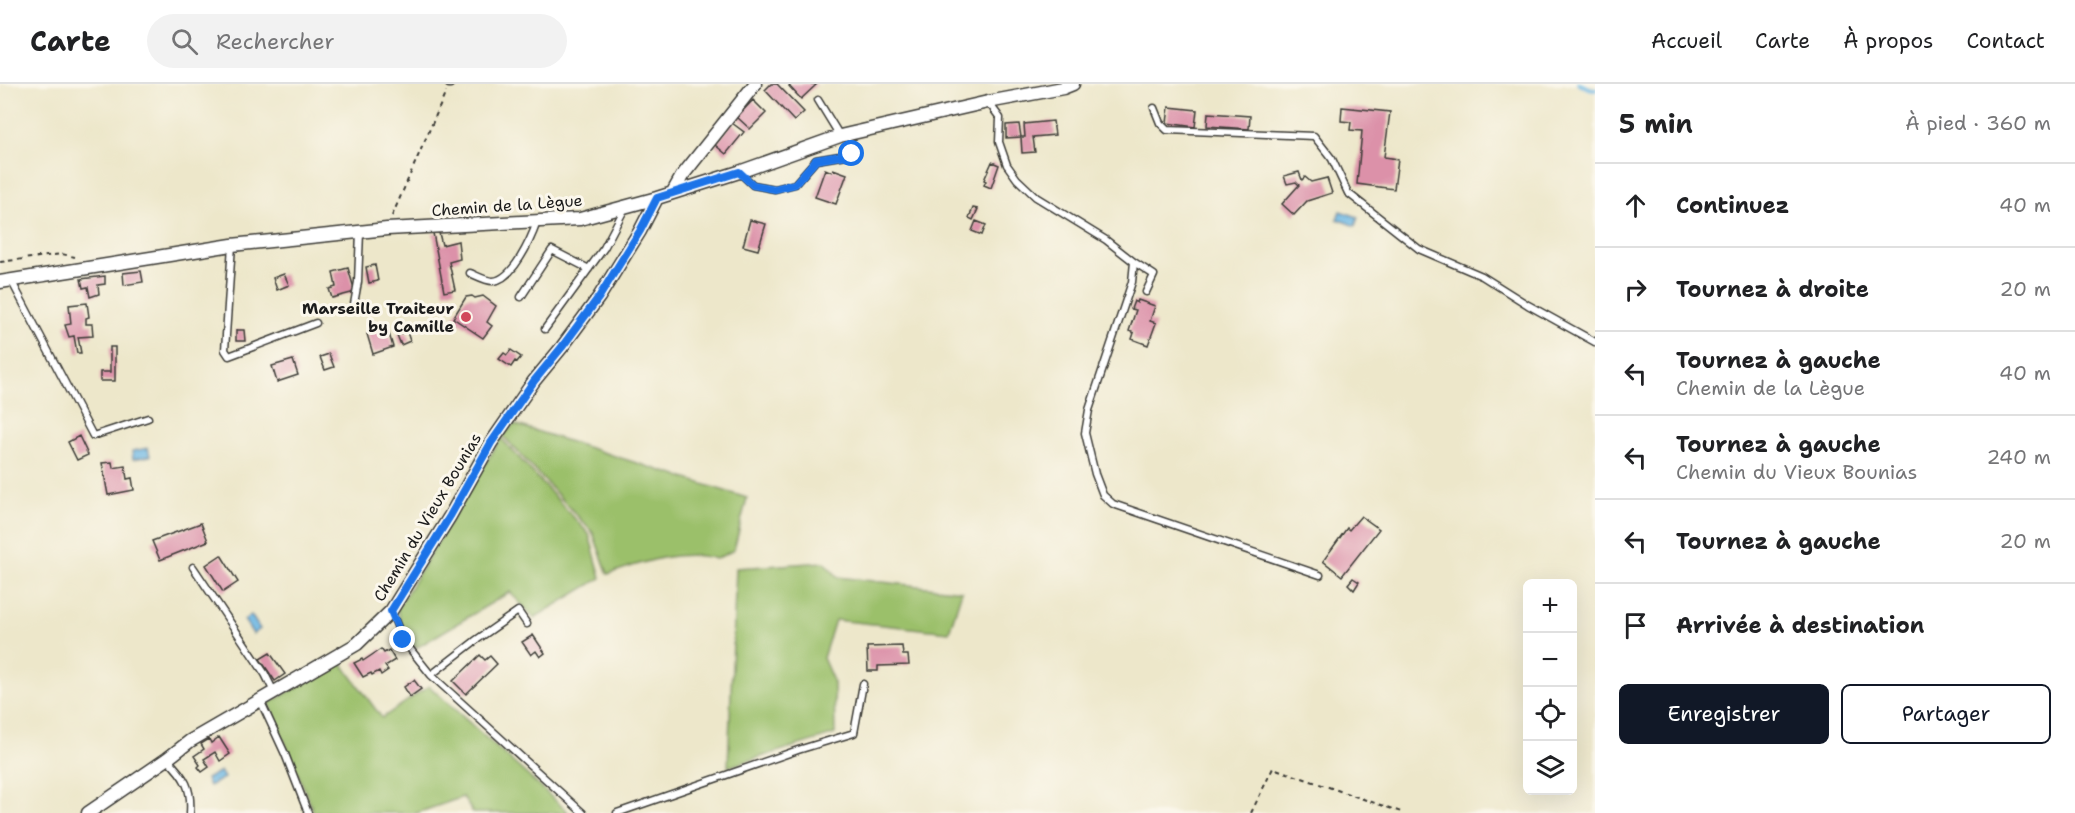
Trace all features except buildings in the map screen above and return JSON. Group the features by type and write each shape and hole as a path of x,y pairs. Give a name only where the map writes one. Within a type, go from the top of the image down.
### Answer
{"street":[{"path":"673,192 682,176 755,84"},
{"name":"Chemin de la Lègue","path":"5,281 232,245 387,229 580,219 739,172 840,136 1066,85"},
{"name":"Chemin du Vieux Bounias","path":"88,813 168,759 190,741 261,702 357,644 391,611 450,516 491,443 534,381 599,297 640,231 657,198"}],"lane":[{"path":"818,99 840,136"},
{"path":"988,102 999,118 999,142 1007,165 1017,179 1036,197 1106,240 1154,275 1146,292"},
{"path":"1154,108 1160,123 1167,130 1314,136 1332,159 1348,193 1419,249 1482,276 1528,306 1595,342"},
{"path":"739,172 753,185 775,189 795,184 816,160 852,154"},
{"path":"545,329 604,248 626,207"},
{"path":"470,273 490,281 502,279 529,243 537,221"},
{"path":"354,304 358,282 360,232"},
{"path":"232,245 225,350 229,356 316,323"},
{"path":"521,297 552,250 589,269"},
{"path":"1134,262 1132,282 1089,410 1085,433 1095,474 1103,495 1113,504 1320,575"},
{"path":"5,281 93,436 148,418"},
{"path":"193,567 265,674 274,693"},
{"path":"391,611 403,640 431,675 583,813"},
{"path":"431,675 518,611 527,624"},
{"path":"617,813 787,753 854,733 863,684"},
{"path":"261,702 285,754 308,813"},
{"path":"168,759 181,772 191,794 190,813"}],"path":[{"path":"387,229 450,84"},
{"path":"0,262 62,254 74,256 83,268"},
{"path":"1251,813 1273,768 1404,813"}],"green space":[{"path":"514,424 747,498 734,550 716,559 689,555 662,558 608,574 593,533 503,436"},
{"path":"501,438 589,534 601,578 534,618 510,592 416,648 406,639 397,609"},
{"path":"824,562 838,577 962,591 949,632 835,620 823,658 834,683 835,734 728,767 736,568"},
{"path":"341,662 382,718 429,686 569,813 473,813 463,797 417,813 314,813 269,703"}],"water":[{"path":"1340,211 1358,217 1355,226 1337,219"},
{"path":"148,448 150,456 133,459 132,451"},
{"path":"251,615 260,629 253,634 244,620"},
{"path":"220,771 224,778 209,786 206,779"}],"waterway":[{"path":"1579,84 1595,90"}],"place":[{"name":"Marseille Traiteur by Camille","path":"466,317"}],"route":[{"path":"403,640 391,611 450,516 491,443 511,412 599,297 640,231 657,198 739,172 753,185 775,189 795,184 816,160 852,154"}]}
